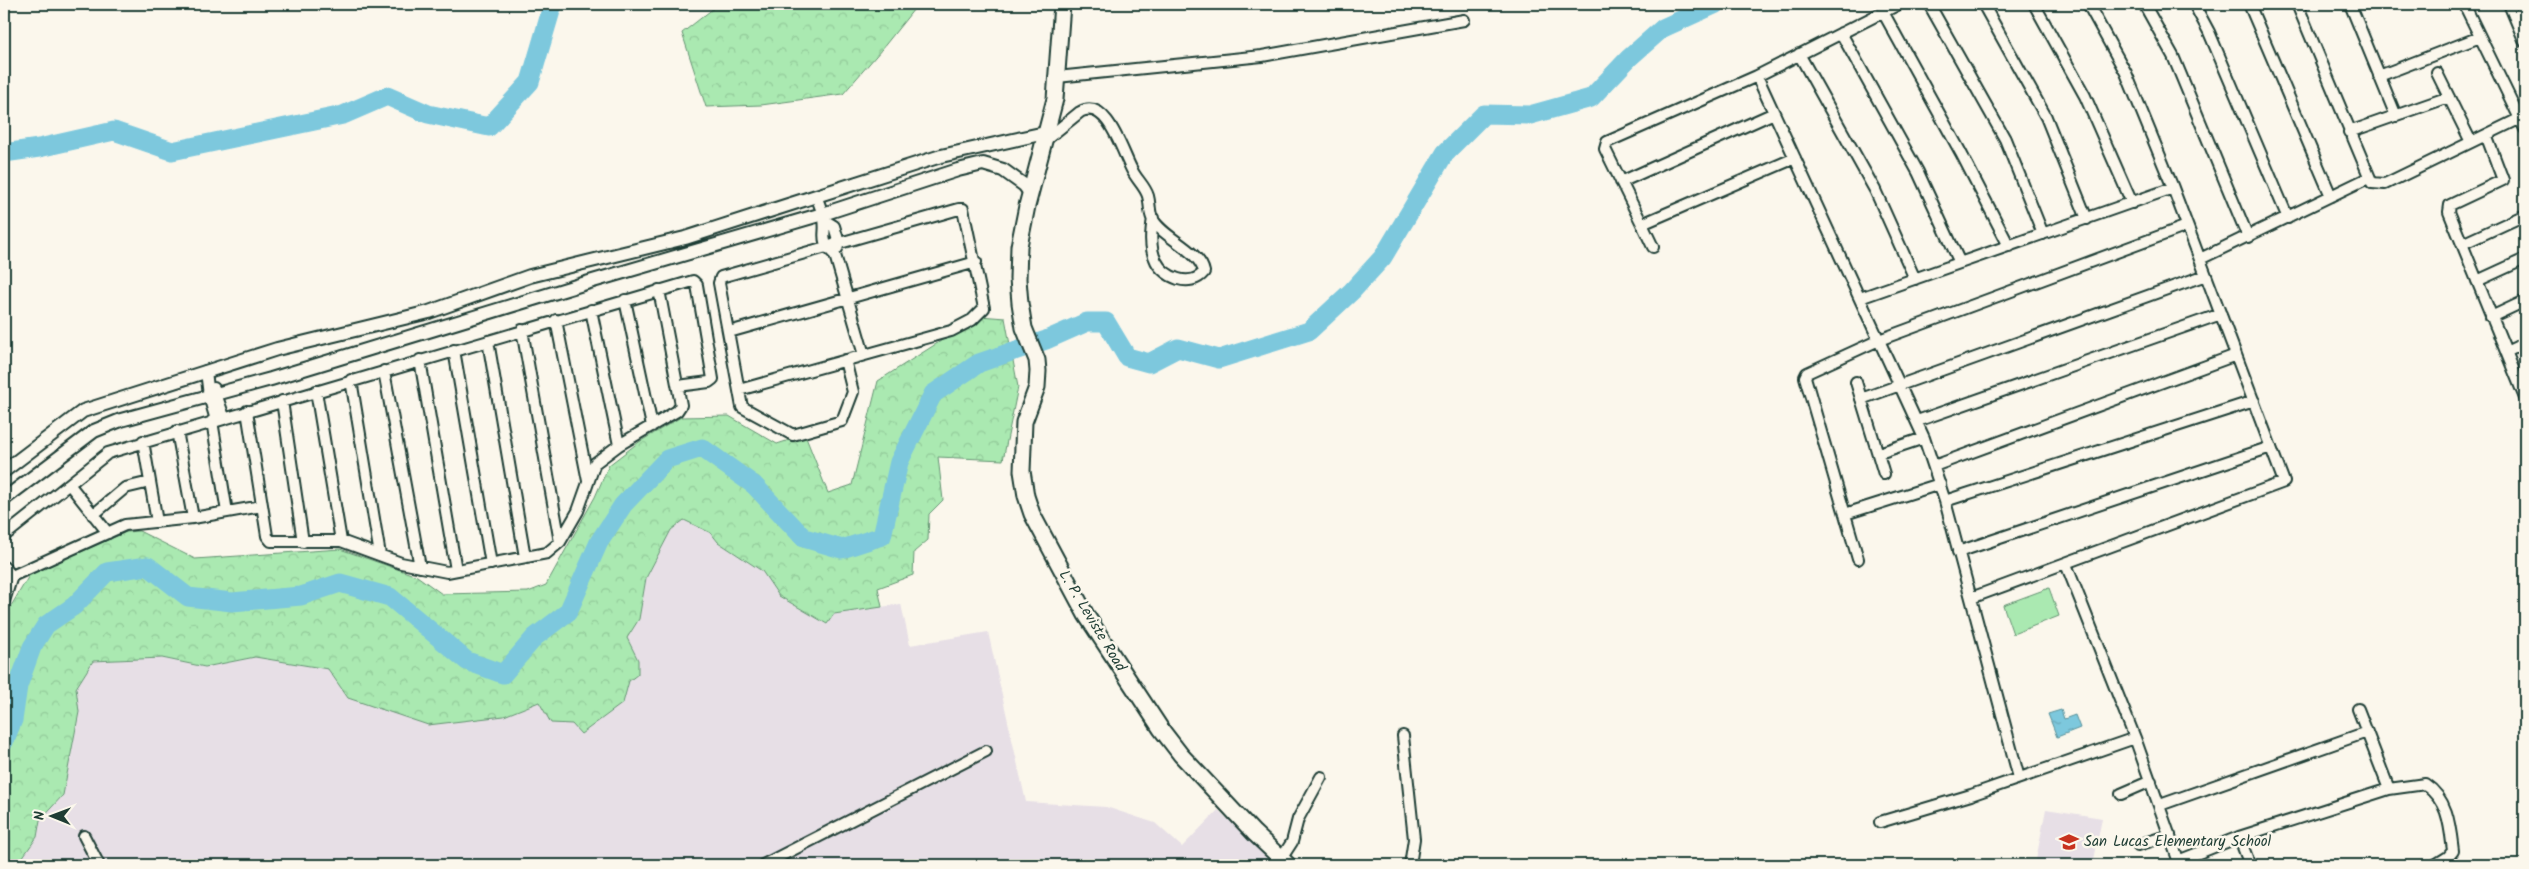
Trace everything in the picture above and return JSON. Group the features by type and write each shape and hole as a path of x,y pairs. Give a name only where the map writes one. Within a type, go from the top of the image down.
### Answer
{"main road":[{"name":"L. P. Leviste Road","path":"1062,4 1055,99 1030,193 1019,246 1018,279 1024,328 1037,360 1038,371 1037,387 1024,422 1022,471 1026,496 1032,514 1086,615 1161,729 1181,755 1254,833 1285,862"}],"street":[{"path":"1654,247 1605,149 1607,142 1757,76 1899,4"},
{"path":"1930,4 2005,139 2044,234"},
{"path":"1983,4 2046,117 2087,219"},
{"path":"2034,4 2085,96 2132,203"},
{"path":"1971,598 2284,482 2173,188 2126,73 2088,4"},
{"path":"2144,4 2173,56 2248,237"},
{"path":"2194,4 2210,32 2288,218"},
{"path":"2249,4 2331,196"},
{"path":"2297,4 2368,178 2372,183 2385,184 2523,117"},
{"path":"2350,4 2396,116"},
{"path":"2509,4 2525,42"},
{"path":"2467,10 2523,117 2525,129"},
{"path":"1883,12 1961,153 2009,246"},
{"path":"1057,77 1262,56 1464,20"},
{"path":"1841,33 1918,172 1960,263"},
{"path":"2379,76 2480,37"},
{"path":"1799,54 1876,190 1915,279"},
{"path":"2437,73 2471,142"},
{"path":"1757,76 1924,438 1945,501 2019,778"},
{"path":"2349,132 2448,97"},
{"path":"4,471 84,410 277,349 429,312 530,276 685,238 980,146 1044,138 1085,109 1098,112 1107,120 1131,169 1145,189 1152,218 1152,246 1155,260 1171,277 1184,281 1201,276 1204,272 1199,262 1159,228 1152,218"},
{"path":"1622,182 1774,113"},
{"path":"2486,135 2503,180 2448,208 2491,317 2524,392"},
{"path":"980,146 982,164"},
{"path":"1642,224 1795,158"},
{"path":"4,499 94,431 121,420 213,395 823,217 982,164 1003,170 1024,185 1030,193"},
{"path":"2200,259 2368,178"},
{"path":"1860,298 2173,188"},
{"path":"816,196 823,217 822,234 831,251 864,355"},
{"path":"739,390 845,360 951,331 972,320 984,308 966,213 961,208 839,244 831,251 721,277 719,283 742,407 793,436 842,420 853,392 845,360"},
{"path":"2462,244 2525,216"},
{"path":"823,217 834,226 839,244"},
{"path":"1858,559 1806,375 1879,340 2187,226"},
{"path":"2477,281 2525,259"},
{"path":"728,332 976,262"},
{"path":"1861,399 1900,383 2206,275"},
{"path":"4,536 108,453 351,380 695,281 713,378 709,382 678,386"},
{"path":"247,411 268,539 274,542 341,541 420,567 447,572 547,553 560,542 578,511 595,463 619,445 680,409 681,401 659,290"},
{"path":"625,300 652,426"},
{"path":"2491,317 2525,301"},
{"path":"591,310 619,445"},
{"path":"1917,421 2221,314"},
{"path":"556,320 588,482"},
{"path":"522,330 560,542"},
{"path":"488,340 525,557"},
{"path":"2506,352 2525,343"},
{"path":"454,350 491,564"},
{"path":"1934,466 2236,355"},
{"path":"420,360 456,570"},
{"path":"206,371 213,395 217,420 227,512"},
{"path":"384,371 420,567"},
{"path":"351,380 380,555"},
{"path":"1856,382 1884,474"},
{"path":"316,391 341,541"},
{"path":"282,401 303,542"},
{"path":"1945,501 2254,401"},
{"path":"177,432 193,518"},
{"path":"1879,453 1924,438"},
{"path":"143,441 157,522"},
{"path":"1958,552 2271,447"},
{"path":"93,515 125,488 150,482"},
{"path":"69,484 108,533"},
{"path":"1845,514 1940,484"},
{"path":"4,598 12,576 125,525 193,518 262,506"},
{"path":"2066,564 2136,738 2179,863 2240,837 2388,789 2425,784 2432,789 2448,814 2453,851 2448,858 2435,865"},
{"path":"4,567 12,576"},
{"path":"2358,709 2388,789"},
{"path":"2160,805 2367,732"},
{"path":"1403,736 1414,839 1410,865"},
{"path":"1880,822 2019,778 2136,738"},
{"path":"763,865 986,751"},
{"path":"1285,862 1298,819 1321,777"},
{"path":"2121,794 2152,781"},
{"path":"2138,845 2170,835"},
{"path":"84,836 99,865"},
{"path":"2240,837 2250,865"}],"shaded area":[{"path":"684,520 711,533 718,542 762,571 779,596 827,623 834,614 901,604 910,645 988,632 1026,802 1106,807 1155,823 1182,847 1218,810 1277,865 17,865 37,837 40,820 63,795 79,712 76,688 93,661 162,658 205,667 255,657 328,669 348,698 504,716 539,702 623,703 629,681 638,674 638,660 627,639 639,619 646,578 671,530"},
{"name":"San Lucas Elementary School","path":"2046,809 2102,818 2093,865 2035,865"}],"green space":[{"path":"719,4 918,4 843,94 761,105 706,107 682,33"},
{"path":"980,316 1005,318 1018,387 1003,460 938,457 943,500 929,514 928,540 914,552 913,575 878,588 882,607 834,614 827,624 779,596 762,571 718,542 711,533 684,520 671,530 646,578 639,619 627,638 638,660 638,674 629,681 623,703 581,734 572,724 551,723 539,702 504,716 428,725 348,698 328,669 255,657 205,667 162,658 93,661 76,688 79,712 63,795 40,820 37,837 17,865 4,865 5,616 30,574 126,532 139,531 195,559 340,549 417,576 442,594 528,592 546,585 595,497 609,465 639,442 681,417 729,416 777,444 805,435 828,493 852,485 878,381"},
{"path":"2049,588 2059,616 2013,634 2003,605"}],"water":[{"path":"2061,710 2064,719 2075,715 2080,728 2057,737 2048,714"}],"waterway":[{"path":"4,153 39,148 114,131 172,151 343,115 387,96 428,114 489,127 530,82 553,4"},
{"path":"4,742 13,720 18,686 32,647 46,625 74,606 107,572 148,566 188,597 232,602 301,596 340,583 390,597 467,661 503,674 535,637 568,612 599,542 623,505 667,459 702,448 754,485 804,538 842,549 882,536 899,462 933,394 979,363 1046,340 1087,322 1106,322 1127,357 1149,363 1178,348 1219,359 1309,331 1352,291 1383,257 1445,153 1484,114 1530,115 1591,98 1629,58 1663,28 1716,4"}],"place":[{"name":"San Lucas Elementary School","path":"2069,842"}]}
